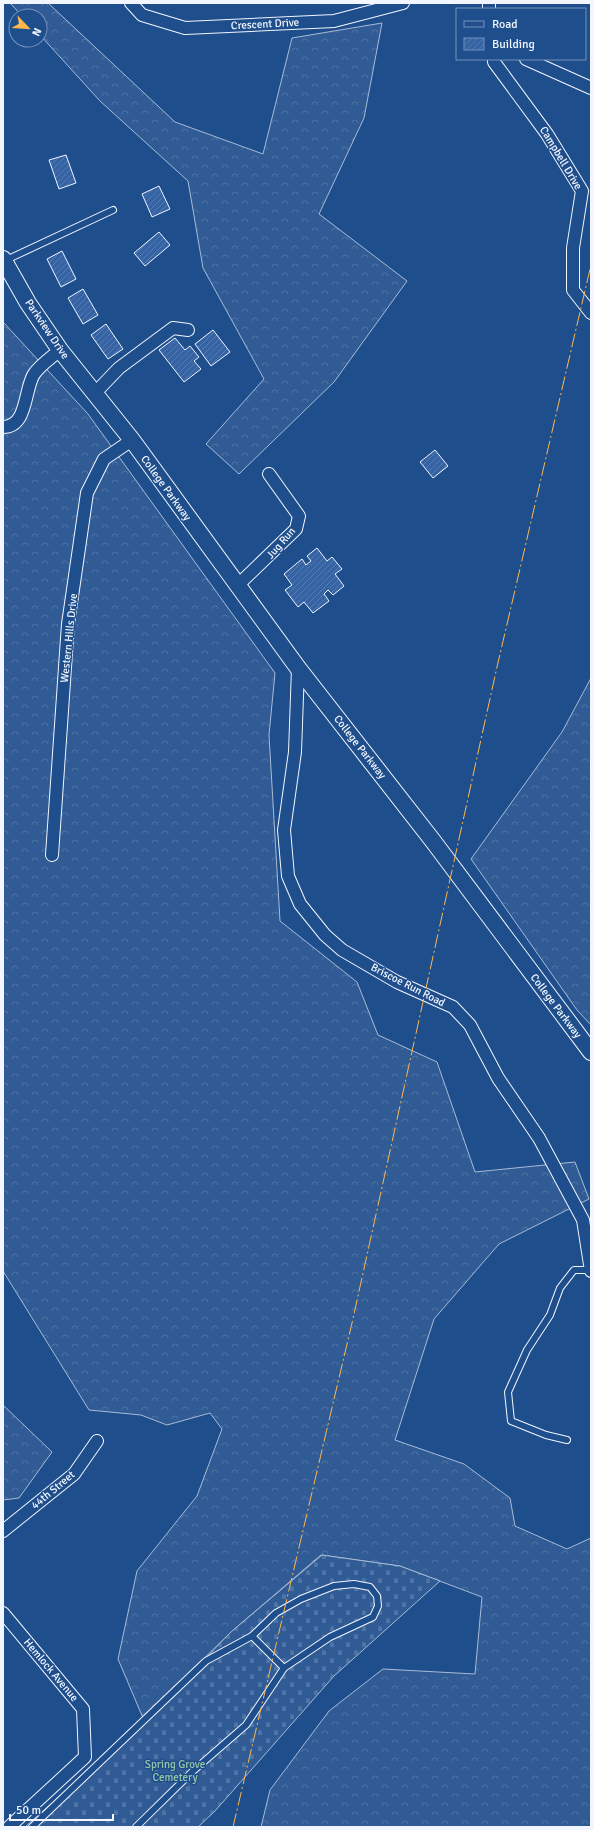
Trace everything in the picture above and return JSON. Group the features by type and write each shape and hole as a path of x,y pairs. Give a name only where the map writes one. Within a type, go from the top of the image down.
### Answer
{"street":[{"name":"Crescent Drive","path":"131,3 142,15 185,28 334,21 404,3"},
{"name":"Campbell Drive","path":"494,60 547,134 582,191 573,248 573,290 591,313"},
{"path":"528,60 591,88"},
{"name":"Parkview Drive","path":"4,260 28,303 60,350 132,440"},
{"path":"95,393 119,368 173,328 188,330"},
{"path":"3,427 14,424 21,417 29,385 34,374 60,350"},
{"name":"College Parkway","path":"132,440 298,668 433,841 591,1052"},
{"name":"Western Hills Drive","path":"52,855 68,624 88,493 104,459 132,440"},
{"name":"Jug Run","path":"238,585 296,529 299,516 269,474"},
{"name":"Briscoe Run Road","path":"298,668 295,752 284,830 288,876 300,904 325,935 342,950 397,982 453,1007 470,1025 498,1078 539,1138 583,1220 591,1270"},
{"name":"44th Street","path":"3,1531 74,1474 97,1441"},
{"name":"Hemlock Avenue","path":"3,1613 83,1709 85,1757 9,1827"}],"lane":[{"name":"Parkview Drive","path":"4,260 113,210"},
{"path":"567,1440 546,1435 512,1421 508,1392 527,1350 550,1315 560,1288 574,1270 591,1270"},
{"path":"32,1827 206,1661 252,1636 276,1612 301,1598 334,1586 354,1584 370,1587 377,1596 378,1606 373,1617 363,1623 330,1636 284,1668 246,1725 193,1771 136,1827"},
{"path":"252,1636 284,1668"}],"green space":[{"path":"10,3 48,3 175,122 263,154 292,38 382,23 364,118 319,214 407,281 334,382 239,474 206,444 264,379 203,268 188,181 100,101 48,44 48,8 15,8"},
{"path":"3,322 88,414 275,673 269,735 280,921 357,982 378,1035 437,1062 475,1172 575,1162 589,1199 499,1244 434,1319 395,1440 464,1464 510,1498 515,1526 567,1549 591,1538 591,1827 261,1827 270,1790 329,1711 383,1669 475,1674 482,1597 400,1566 321,1555 231,1632 143,1718 118,1659 137,1571 197,1496 222,1429 210,1413 167,1425 141,1415 89,1410 3,1271"},
{"path":"591,678 591,1025 577,1010 471,859 562,732"},
{"path":"3,1405 52,1452 19,1498 3,1500"},
{"name":"Spring Grove Cemetery","path":"322,1555 400,1566 440,1581 334,1676 215,1811 198,1827 25,1827 145,1720 231,1632"}],"building":[{"path":"66,155 76,183 59,189 49,160"},
{"path":"159,186 170,209 152,217 142,194"},
{"path":"159,232 170,245 145,266 134,253"},
{"path":"62,251 76,279 61,287 47,259"},
{"path":"83,289 98,315 83,324 68,298"},
{"path":"106,324 123,349 108,359 91,335"},
{"path":"213,330 230,352 211,366 195,344"},
{"path":"175,338 185,350 190,346 199,357 194,361 201,369 184,382 159,350"},
{"path":"435,450 448,466 433,478 420,462"},
{"path":"317,548 327,561 332,557 342,569 335,574 344,586 333,595 328,590 324,594 329,601 313,613 304,602 298,607 285,590 292,585 284,574 302,559 306,565 311,561 307,556"}],"power":[{"path":"233,1827 352,1323 497,667 591,265"}]}
